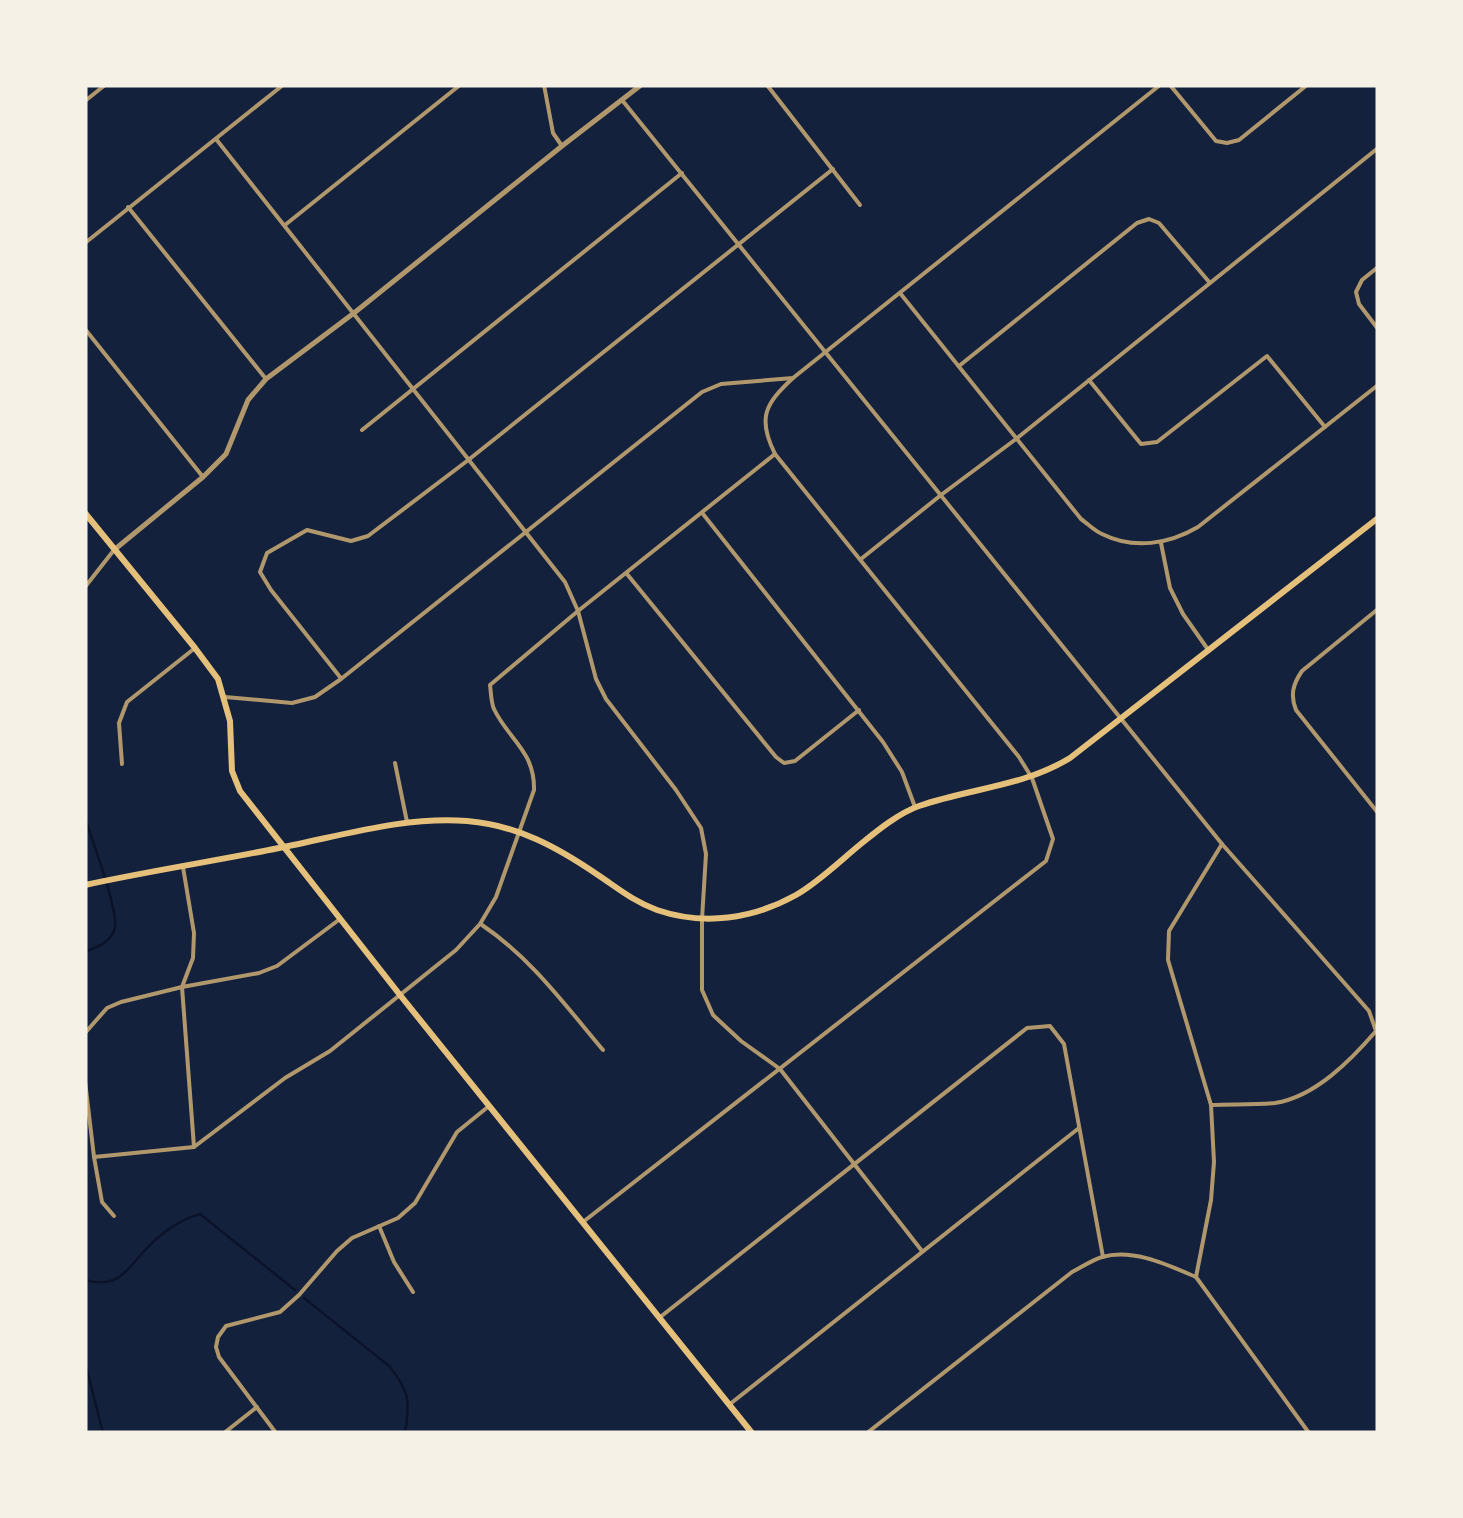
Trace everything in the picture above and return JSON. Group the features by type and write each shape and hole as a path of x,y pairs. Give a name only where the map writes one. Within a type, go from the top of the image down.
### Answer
{"main road":[{"path":"85,513 218,679 230,721 232,771 240,792 752,1433"},
{"path":"85,885 407,822 460,821 488,823 555,847 629,898 660,911 702,919 760,912 798,894 915,806 1032,778 1070,758 1378,518"}],"street":[{"path":"85,101 105,85"},
{"path":"85,244 283,85"},
{"path":"285,225 460,85"},
{"path":"544,85 553,132 562,146"},
{"path":"85,587 114,550 226,454 248,400 266,379 641,85"},
{"path":"766,85 860,205"},
{"path":"583,1222 1046,860 1053,839 1032,778 1019,757 775,454 765,435 764,418 774,395 793,378 1160,85"},
{"path":"1170,85 1216,141 1226,143 1239,140 1307,85"},
{"path":"622,100 1222,844 1369,1011 1376,1030 1358,1052 1308,1092 1277,1102 1211,1104"},
{"path":"216,140 565,582 578,612 596,680 606,699 700,828 706,854 702,990 714,1015 780,1070 922,1251"},
{"path":"860,560 1378,148"},
{"path":"342,679 260,572 266,553 307,530 352,541 368,536 833,170"},
{"path":"362,430 682,173"},
{"path":"128,207 266,379"},
{"path":"959,366 1137,223 1150,219 1159,224 1210,283"},
{"path":"1378,267 1362,280 1356,292 1359,304 1378,329"},
{"path":"900,293 1081,519 1102,534 1127,542 1160,543 1198,527 1378,385"},
{"path":"85,330 203,477"},
{"path":"1088,379 1141,444 1157,442 1267,356 1324,428"},
{"path":"224,696 292,703 315,697 702,392 747,380 793,378"},
{"path":"94,1157 194,1147 285,1078 330,1051 456,950 480,924 496,897 534,790 534,776 522,748 492,708 490,685 775,454"},
{"path":"702,514 859,710 902,772 915,806"},
{"path":"1160,543 1170,588 1210,652"},
{"path":"626,574 784,763 794,761 859,710"},
{"path":"1378,609 1302,671 1292,691 1296,710 1378,813"},
{"path":"122,764 119,722 127,702 195,648"},
{"path":"395,763 407,822"},
{"path":"1196,1277 1211,1200 1211,1104 1168,960 1169,931 1222,844"},
{"path":"183,867 194,933 194,958 182,987 194,1147"},
{"path":"85,1033 107,1008 121,1002 277,966 340,919"},
{"path":"480,924 508,942 532,966 603,1050"},
{"path":"660,1318 1027,1028 1050,1026 1064,1044 1102,1257"},
{"path":"85,1081 102,1202 114,1216"},
{"path":"276,1433 219,1357 218,1337 226,1326 280,1312 352,1238 398,1218 415,1203 457,1132 490,1105"},
{"path":"728,1404 1079,1128"},
{"path":"379,1226 394,1262 413,1292"},
{"path":"867,1433 1072,1272 1102,1257 1125,1255 1152,1259 1196,1277 1309,1433"},
{"path":"224,1433 257,1406"}],"waterway":[{"path":"85,818 115,918 115,927 107,940 85,952"},
{"path":"85,1280 106,1282 120,1276 163,1233 200,1214 295,1290"},
{"path":"304,1298 396,1375 407,1397 405,1433"},
{"path":"85,1362 103,1433"}]}
